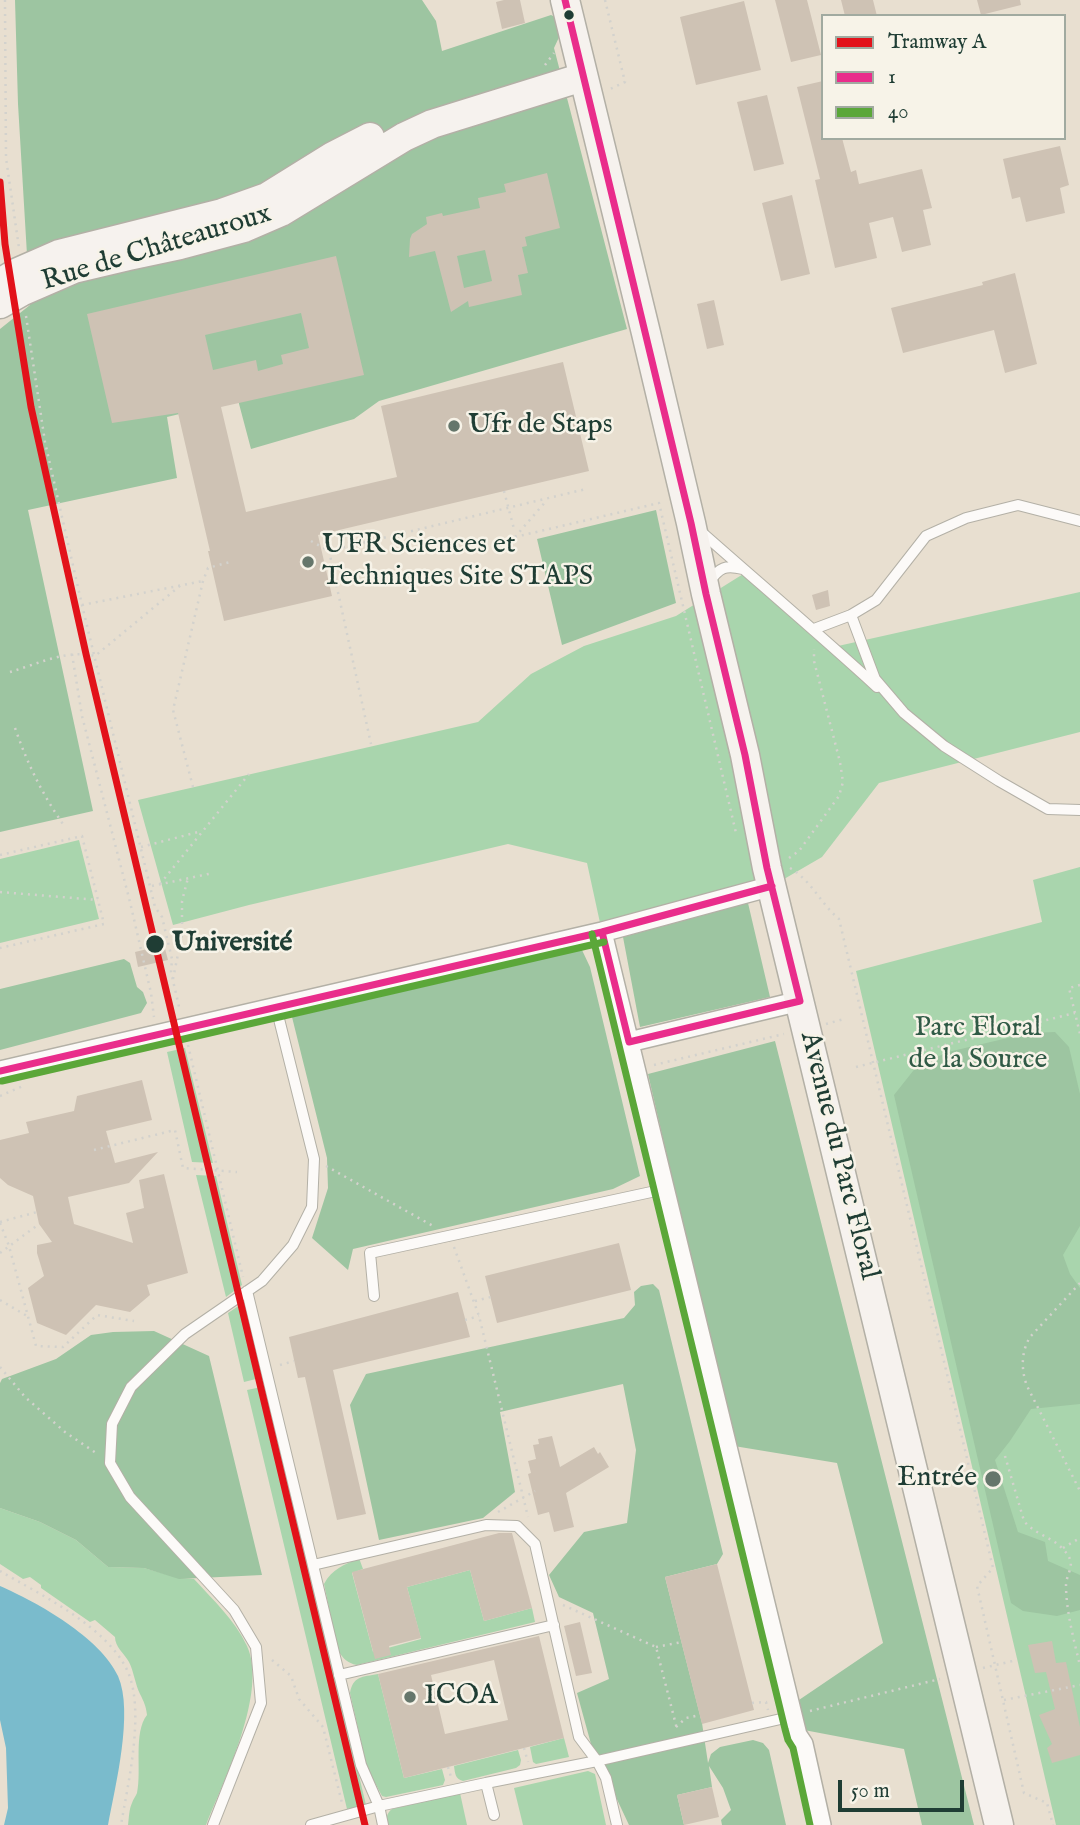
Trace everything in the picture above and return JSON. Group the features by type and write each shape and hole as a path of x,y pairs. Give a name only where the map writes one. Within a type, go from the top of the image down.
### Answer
{"main road":[{"name":"Avenue du Parc Floral","path":"565,0 745,755 780,872 800,1001 999,1825"},
{"name":"Rue de Châteauroux","path":"0,283 59,254 222,213 267,197 333,156 422,111 581,69"},
{"name":"Rue de Châteauroux","path":"0,304 74,269 244,228 281,212 404,137 581,69"}],"street":[{"path":"0,1071 602,932 780,872"},
{"path":"602,932 821,1825"},
{"path":"629,1042 800,1001"}],"lane":[{"path":"814,629 851,615 876,600 926,536 966,518 1018,505 1080,521"},
{"path":"691,523 944,746 1048,809 1080,810"},
{"path":"705,588 716,572 724,567 743,569"},
{"path":"851,615 875,679 904,713"},
{"path":"213,1825 261,1703 256,1647 234,1610 130,1497 110,1463 112,1424 131,1387 185,1334 262,1281 293,1245 312,1207 314,1158 276,1007"},
{"path":"374,1296 370,1252 666,1189"},
{"path":"247,1291 361,1765 379,1806 383,1825"},
{"path":"313,1565 486,1525 517,1526 535,1544 579,1737 606,1778 617,1825"},
{"path":"339,1675 554,1625"},
{"path":"311,1825 379,1806 597,1761 785,1718"},
{"path":"486,1783 494,1815"}],"path":[{"path":"5,0 6,158 20,254"},
{"path":"605,0 625,82 608,90"},
{"path":"26,316 45,442 150,887 155,907 162,917 172,959 171,972 181,1017"},
{"path":"311,541 329,551 586,489"},
{"path":"504,491 514,529"},
{"path":"549,498 515,537 659,503 736,834"},
{"path":"329,551 372,744"},
{"path":"193,787 173,710 202,580 208,568 230,562"},
{"path":"82,605 202,580"},
{"path":"95,656 181,585"},
{"path":"814,629 814,661 843,782 839,796 780,872 808,881 839,919 993,1568 977,1586 1024,1793 1047,1802 1053,1825"},
{"path":"10,672 72,654 95,656"},
{"path":"72,654 82,716 130,902 151,993 155,1023"},
{"path":"15,728 44,796 65,827"},
{"path":"160,884 248,774"},
{"path":"141,847 203,831"},
{"path":"0,855 82,836 104,924 0,948"},
{"path":"150,887 213,873"},
{"path":"173,982 182,934 182,901 188,878"},
{"path":"0,892 98,900"},
{"path":"1080,985 1069,988 1080,1034"},
{"path":"856,1067 1075,1013"},
{"path":"819,1025 845,1019"},
{"path":"644,1068 789,1033"},
{"path":"188,1044 247,1291"},
{"path":"94,1150 175,1130 183,1168 237,1172"},
{"path":"314,1158 449,1236 480,1316 535,1544"},
{"path":"37,1212 0,1222 36,1346 63,1347 97,1315 134,1321"},
{"path":"0,1253 39,1224"},
{"path":"1080,1283 1030,1337 1023,1362 1027,1386 1080,1492"},
{"path":"475,1301 491,1297"},
{"path":"0,1300 28,1316"},
{"path":"465,1320 480,1316"},
{"path":"277,1365 294,1361"},
{"path":"0,1367 25,1397 65,1432 110,1463"},
{"path":"1005,1455 1024,1521 1030,1528 1063,1548 1069,1559 1072,1569 1066,1584 1080,1665"},
{"path":"486,1525 486,1519 535,1491"},
{"path":"1063,1548 1080,1538"},
{"path":"0,1571 46,1597 91,1628 113,1648 128,1673 136,1708 132,1763 121,1825"},
{"path":"548,1598 656,1647 682,1642"},
{"path":"256,1647 291,1676 299,1699 323,1727 345,1816"},
{"path":"656,1647 680,1742"},
{"path":"972,1671 1017,1660"},
{"path":"800,1714 945,1678"},
{"path":"1003,1700 1080,1685"}],"green space":[{"path":"15,0 422,0 436,21 442,51 551,15 559,19 561,33 554,48 627,329 379,401 354,419 251,449 238,400 167,417 177,478 28,510 93,811 0,832 0,329 30,305 18,104"},
{"path":"656,510 676,603 562,645 537,539"},
{"path":"748,571 838,646 1080,592 1080,732 879,783 822,857 772,886 602,932 587,863 508,844 173,925 138,800 478,722 531,674 584,646 676,616"},
{"path":"79,840 99,919 0,943 0,859"},
{"name":"Parc Floral de la Source","path":"1080,867 1080,1825 1056,1825 856,971 1042,922 1033,880"},
{"path":"748,903 770,997 640,1027 623,937"},
{"path":"582,950 590,967 640,1176 613,1189 353,1249 348,1270 312,1238 328,1188 327,1158 292,1017"},
{"path":"124,959 130,963 137,987 143,992 147,1003 141,1013 0,1050 0,989"},
{"path":"1055,1032 1069,1047 1080,1094 1080,1226 1063,1255 1070,1274 1080,1288 1080,1404 1031,1409 995,1460 1018,1532 1045,1542 1048,1561 1080,1575 1080,1610 1057,1616 1023,1611 1011,1603 894,1095 917,1066 948,1052 1029,1033"},
{"path":"775,1041 974,1825 922,1825 904,1749 804,1730 796,1702 883,1643 837,1463 734,1446 648,1074"},
{"path":"185,1048 213,1163 192,1162 167,1052"},
{"path":"196,1175 216,1176 242,1285 226,1297"},
{"path":"653,1284 659,1290 723,1554 717,1564 665,1577 702,1723 708,1763 711,1754 720,1747 753,1740 763,1743 769,1750 786,1825 722,1825 721,1820 731,1810 723,1788 709,1766 712,1787 677,1795 684,1825 629,1825 591,1744 577,1693 609,1679 593,1613 559,1597 549,1575 584,1532 627,1523 636,1450 623,1384 500,1412 515,1492 483,1518 379,1540 350,1405 366,1374 624,1318 635,1305 634,1292 641,1286"},
{"path":"246,1301 264,1377 244,1382 228,1313"},
{"path":"154,1331 209,1356 262,1575 179,1579 144,1568 108,1567 76,1540 40,1522 0,1508 2,1379 56,1359 91,1335"},
{"path":"266,1386 366,1805 347,1809 247,1390"},
{"path":"0,1508 40,1522 76,1540 108,1567 144,1568 179,1578 194,1579 236,1628 247,1646 252,1665 252,1687 241,1736 206,1825 128,1825 130,1808 137,1793 140,1732 147,1715 131,1666 118,1647 115,1637 95,1620 90,1622 41,1588 41,1585 30,1577 23,1579 0,1564"},
{"path":"359,1558 363,1569 352,1573 373,1652 421,1639 407,1587 470,1570 484,1621 532,1608 535,1622 354,1664 338,1651 324,1584 343,1565"},
{"path":"378,1674 404,1778 442,1769 445,1780 443,1785 382,1796 367,1768 350,1693 356,1680"},
{"path":"564,1738 569,1757 536,1764 533,1762 530,1747"},
{"path":"518,1750 521,1760 516,1768 463,1781 456,1775 454,1766"},
{"path":"588,1771 595,1774 606,1825 523,1825 514,1788"},
{"path":"460,1793 467,1825 388,1825 387,1816 392,1809"}],"water":[{"path":"0,1586 49,1611 83,1635 110,1662 118,1676 122,1691 124,1729 108,1825 4,1825 8,1808 6,1748 0,1720"}],"building":[{"path":"520,0 525,23 502,29 496,2"},
{"path":"775,0 807,0 821,55 791,62"},
{"path":"841,0 873,0 876,14 844,14"},
{"path":"977,0 1020,0 1021,5 981,14"},
{"path":"744,1 761,70 696,85 680,17"},
{"path":"821,81 821,140 843,140 851,172 856,170 859,184 922,169 932,208 923,210 931,245 902,252 893,217 869,223 877,258 835,268 815,180 820,179 797,87"},
{"path":"767,95 784,164 754,171 737,102"},
{"path":"1060,146 1069,185 1060,188 1065,213 1026,222 1020,197 1012,199 1003,159"},
{"path":"547,173 560,228 525,237 527,246 522,247 528,273 518,275 522,295 469,307 468,301 451,312 435,251 409,257 412,234 427,224 426,217 480,208 478,198 506,192 504,184","holes":["485,250 492,281 464,288 457,256"]},
{"path":"792,195 810,274 781,281 762,203"},
{"path":"336,256 364,375 221,407 246,512 397,477 381,406 563,362 589,471 318,535 332,596 224,621 178,413 112,423 87,314","holes":["301,313 309,348 281,355 283,364 258,371 256,360 213,370 205,335"]},
{"path":"1015,273 1037,364 1005,373 994,330 903,353 891,308 983,285 982,282"},
{"path":"714,300 724,345 707,349 697,304"},
{"path":"828,590 830,606 816,610 812,595"},
{"path":"164,945 168,960 138,967 135,952"},
{"path":"142,1080 152,1120 106,1131 115,1163 158,1152 129,1183 68,1197 74,1224 133,1243 126,1213 144,1208 139,1180 164,1174 188,1273 147,1285 150,1295 130,1312 96,1305 66,1335 37,1323 28,1288 44,1276 37,1245 52,1242 39,1224 33,1196 8,1185 0,1178 0,1140 29,1133 26,1122 74,1111 77,1096"},
{"path":"619,1243 631,1290 497,1323 485,1276"},
{"path":"458,1292 470,1337 333,1370 366,1514 337,1520 305,1377 298,1378 289,1337"},
{"path":"552,1436 560,1467 594,1447 609,1467 566,1493 574,1527 554,1532 549,1512 538,1515 528,1474 531,1473 528,1461 536,1459 533,1445 539,1444 538,1439"},
{"name":"ICOA","path":"499,1533 512,1533 532,1608 484,1621 470,1570 407,1587 421,1638 389,1646 391,1655 375,1659 352,1572"},
{"path":"717,1564 754,1710 702,1724 665,1577"},
{"path":"580,1622 592,1673 576,1676 564,1626"},
{"name":"ICOA","path":"539,1636 564,1738 404,1778 378,1674","holes":["494,1660 508,1720 445,1734 431,1675"]},
{"path":"1052,1641 1056,1663 1066,1662 1080,1727 1080,1755 1052,1763 1047,1748 1052,1744 1039,1715 1055,1709 1046,1672 1035,1673 1028,1645"},
{"path":"712,1787 719,1817 684,1825 677,1795"}],"tram line":[{"name":"A","path":"0,182 5,244 31,407 86,654 365,1825"}],"transit line":[{"name":"1","path":"565,0 691,523 745,755 767,868 800,1001 629,1042 602,932"},
{"name":"1","path":"0,1071 602,932 772,886"},
{"name":"40","path":"592,934 810,1825"},
{"name":"40","path":"2,1081 604,942"}],"place":[{"name":"Ufr de Staps","path":"454,426"},
{"name":"UFR Sciences et Techniques Site STAPS","path":"308,562"},
{"name":"Université","path":"155,944"},
{"name":"Entrée","path":"993,1479"},
{"name":"ICOA","path":"410,1697"}]}
